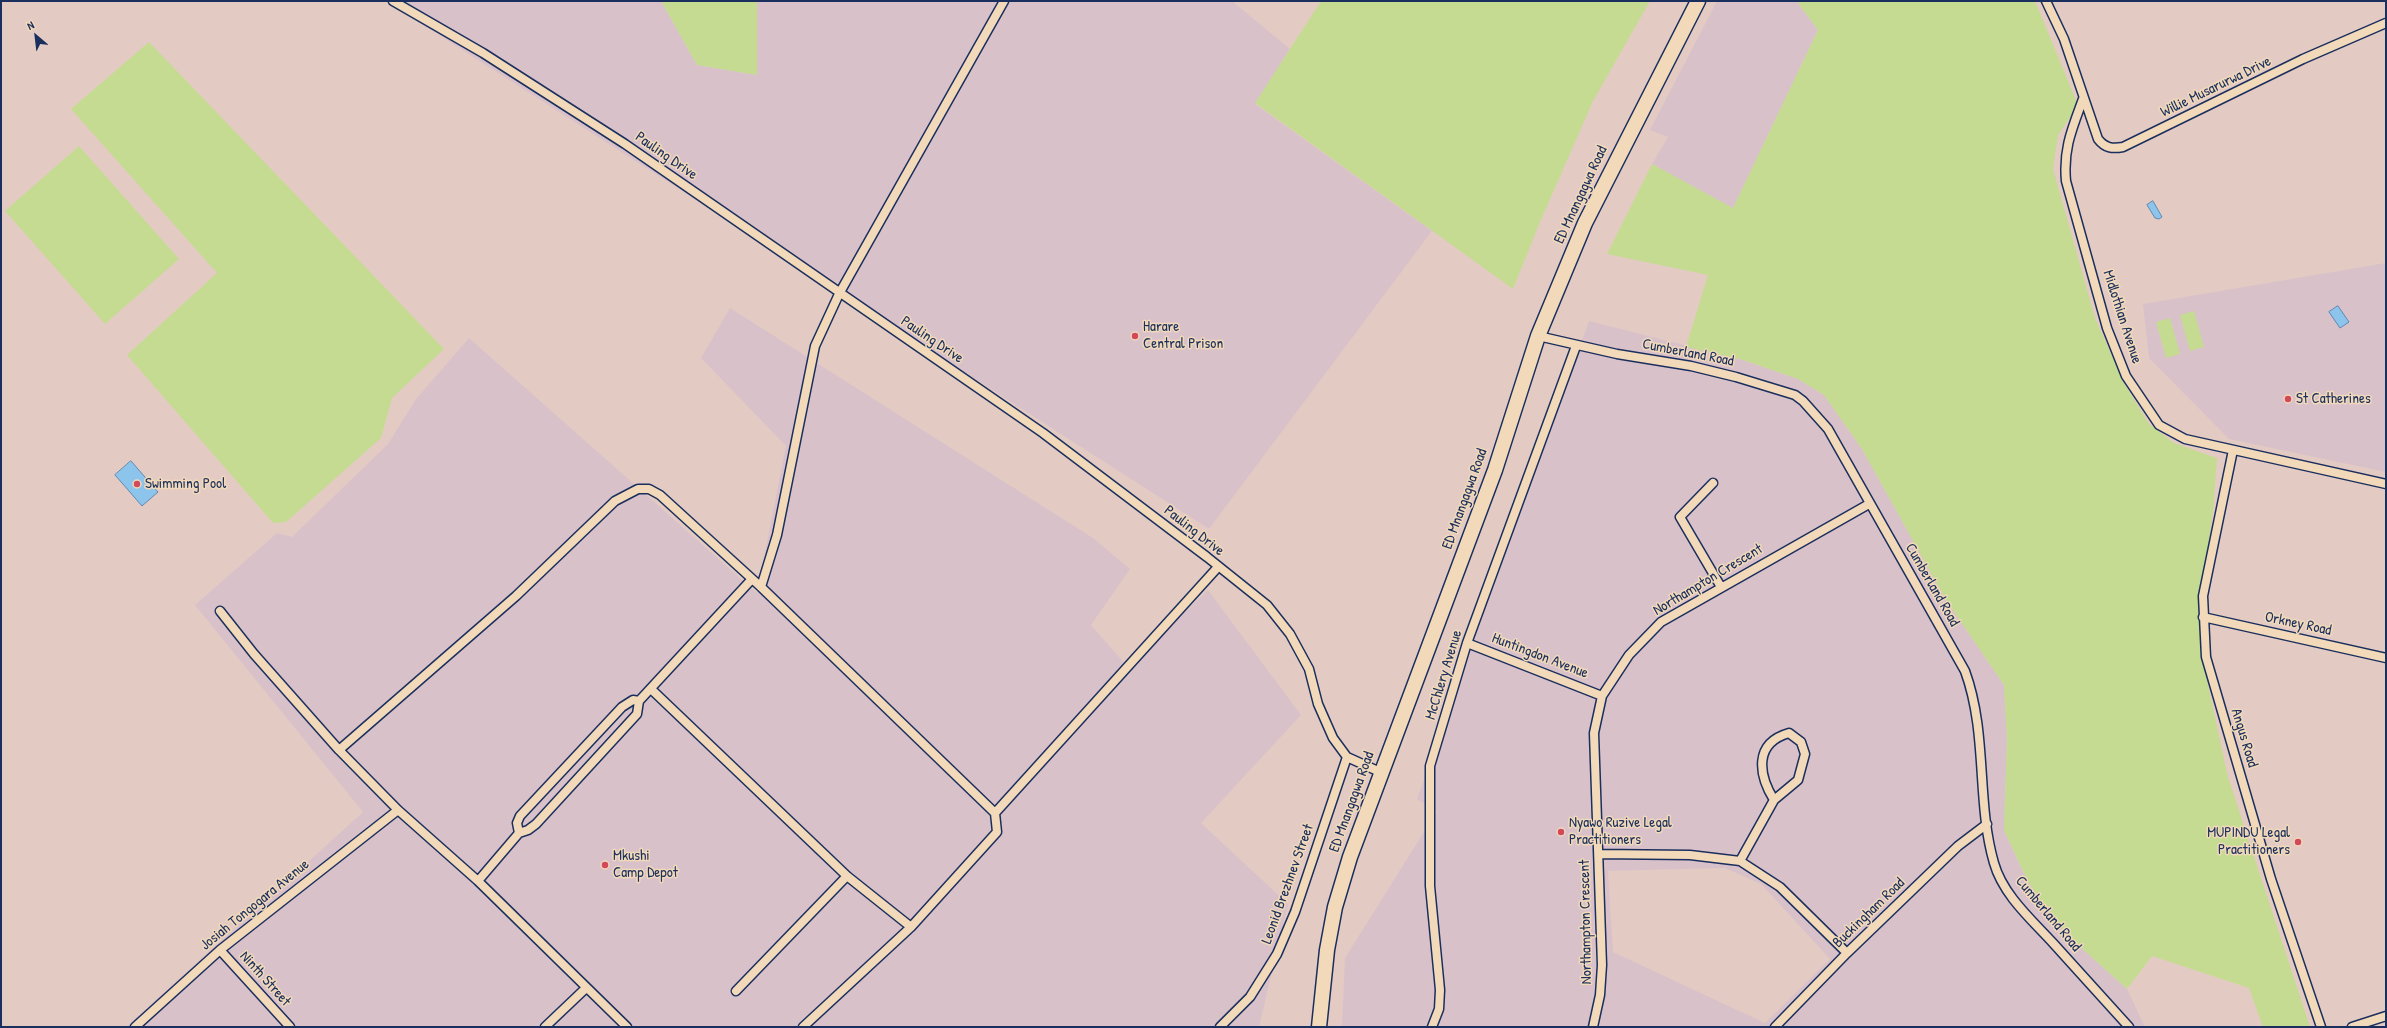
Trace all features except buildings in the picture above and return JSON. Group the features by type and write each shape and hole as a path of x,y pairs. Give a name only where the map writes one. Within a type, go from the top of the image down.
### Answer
{"highway":[{"name":"ED Mnangagwa Road","path":"1319,1027 1327,950 1335,907 1380,772 1494,470 1538,336 1585,223 1698,1"}],"street":[{"name":"Pauling Drive","path":"393,1 483,53 625,144 839,294 1043,433 1267,605 1290,634 1309,669 1318,704 1333,738 1347,757 1380,772"},
{"path":"761,587 777,535 815,346 839,294 1004,1"},
{"name":"Willie Musarurwa Drive","path":"2046,1 2064,39 2083,99 2098,139 2102,144 2114,149 2123,147 2303,59 2386,23"},
{"name":"Midlothian Avenue","path":"2083,99 2067,143 2064,163 2066,181 2107,328 2126,376 2159,425 2185,439 2386,484"},
{"name":"Cumberland Road","path":"1538,336 1576,346 1691,366 1736,377 1795,395 1803,401 1828,429 1869,504 1956,654 1969,683 1978,719 1987,824 1994,864 2011,896 2129,1027"},
{"name":"McChlery Avenue","path":"1432,1027 1439,1009 1440,990 1430,886 1430,766 1467,643 1576,346"},
{"name":"Angus Road","path":"2233,450 2203,596 2206,657 2271,879 2321,1027"},
{"path":"1713,483 1680,517 1721,587"},
{"path":"339,750 516,596 615,501 638,489 649,489 660,495 761,587 995,813 997,832 911,927 803,1027"},
{"name":"Northampton Crescent","path":"1593,1027 1600,995 1602,965 1594,733 1602,696 1630,654 1661,622 1869,504"},
{"path":"995,813 1218,567"},
{"path":"478,881 519,833 528,830 536,824 568,787 637,714 639,702 752,579"},
{"path":"220,611 254,654 339,750 398,810 478,881 627,1027"},
{"name":"Orkney Road","path":"2204,618 2386,658"},
{"name":"Huntingdon Avenue","path":"1467,643 1602,696"},
{"path":"651,689 847,876 911,927"},
{"path":"519,833 517,823 520,816 622,707 633,700 639,702"},
{"path":"1740,861 1774,800 1798,780 1805,754 1801,742 1789,733 1776,737 1766,748 1762,758 1762,773 1767,788 1774,800"},
{"name":"Leonid Brezhnev Street","path":"1220,1027 1250,997 1277,954 1295,912 1347,757"},
{"path":"556,778 568,787"},
{"name":"Josiah Tongogara Avenue","path":"135,1027 220,950 398,810"},
{"name":"Buckingham Road","path":"1775,1027 1847,953 1958,846 1987,824"},
{"path":"1599,854 1690,855 1740,861 1780,887 1847,953"},
{"path":"736,991 847,876"},
{"name":"Ninth Street","path":"220,950 290,1027"},
{"path":"545,1027 586,988"},
{"path":"2352,1027 2386,1016"}],"shaded area":[{"path":"386,1 661,1 697,65 756,75 757,1 1232,1 1290,49 1255,104 1432,231 1209,529"},
{"path":"1717,1 1799,1 1798,3 1818,30 1733,209 1652,164 1668,137 1650,130"},
{"name":"St Catherines","path":"2386,263 2386,472 2229,439 2149,358 2143,304"},
{"path":"730,308 1093,538 1130,569 1091,625 1127,666 1208,590 1301,715 1201,823 1288,904 1259,1027 126,1027 363,812 195,605 277,533 292,537 388,444 416,399 469,338 757,593 786,446 701,358"},
{"path":"1589,321 1743,360 1798,379 1824,395 1862,449 1946,600 2004,685 2007,738 2004,830 2023,872 2066,934 2127,989 2145,1027 1342,1027 1345,958 1437,811 1417,799","holes":["1725,868 1761,884 1830,959 1765,1023 1613,952 1608,871"]}],"green space":[{"path":"661,1 757,1 757,75 697,65"},
{"path":"1321,1 1650,1 1593,101 1540,222 1513,289 1255,103"},
{"path":"1799,1 2035,1 2078,105 2058,135 2053,169 2095,318 2124,383 2149,424 2174,443 2217,458 2213,511 2201,596 2203,662 2228,777 2310,1027 2263,1027 2249,988 2152,956 2127,989 2066,934 2028,882 2004,830 2007,738 2004,685 1946,600 1862,449 1824,395 1798,379 1743,360 1686,347 1708,275 1607,254 1652,164 1733,208 1818,30 1798,3"},
{"path":"149,42 444,349 392,398 381,438 286,522 273,523 127,355 217,273 71,109"},
{"path":"79,146 179,259 105,324 5,211"},
{"path":"2194,311 2204,347 2190,351 2180,315"},
{"path":"2170,318 2180,354 2166,358 2156,322"}],"water":[{"path":"2153,201 2162,217 2159,219 2155,218 2147,205"},
{"path":"2338,306 2349,322 2340,328 2329,312"},
{"name":"Swimming Pool","path":"131,461 158,492 142,506 115,475"}],"place":[{"name":"Harare Central Prison","path":"1135,336"},
{"name":"St Catherines","path":"2288,399"},
{"name":"Swimming Pool","path":"137,484"},
{"name":"Nyawo Ruzive Legal Practitioners","path":"1561,832"},
{"name":"MUPINDU Legal Practitioners","path":"2298,842"},
{"name":"Mkushi Camp Depot","path":"605,865"}]}
